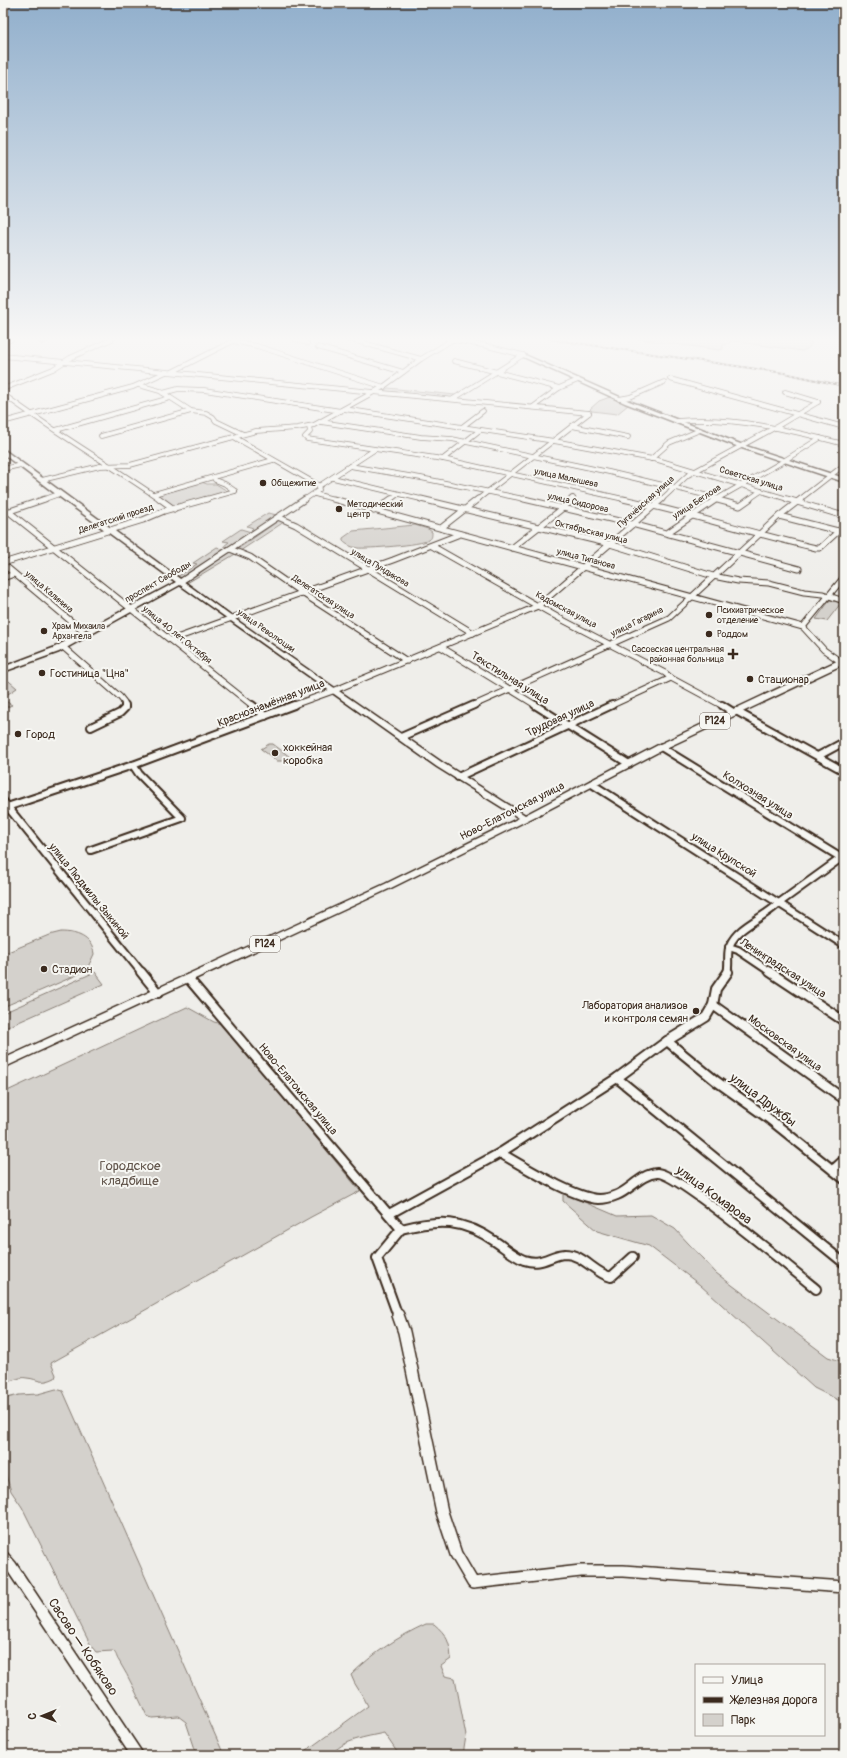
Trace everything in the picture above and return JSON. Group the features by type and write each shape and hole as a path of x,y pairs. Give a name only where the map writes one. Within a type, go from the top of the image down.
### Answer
{"main road":[{"path":"677,421 741,446 831,477 844,480"},
{"name":"улица Революции","path":"3,451 108,530 333,691 458,777 525,818"},
{"name":"проспект Свободы","path":"3,670 42,656 180,582"},
{"name":"Ново-Елатомская улица","path":"3,1064 388,886 734,711 843,663"}],"street":[{"path":"41,421 112,466 174,509"},
{"path":"56,430 88,421"},
{"path":"101,436 153,421"},
{"path":"216,421 243,434"},
{"name":"Советская улица","path":"420,421 554,441 650,459 694,470 844,516"},
{"path":"462,427 469,421"},
{"path":"441,528 578,421"},
{"path":"710,421 776,427 844,444"},
{"name":"Пугачёвская улица","path":"538,606 632,524 655,506 694,470 785,421"},
{"path":"822,421 844,427"},
{"path":"42,480 100,466 130,465 261,430 309,426 321,422 390,433 465,442 674,488 716,498 740,506 761,491"},
{"name":"улица Малышева","path":"309,426 310,432 305,437 307,438 374,450 443,459 655,506 758,535 818,548 838,532"},
{"path":"572,426 628,437"},
{"path":"443,459 480,430"},
{"path":"650,459 669,443 700,430"},
{"path":"234,437 319,486"},
{"name":"улица Беглова","path":"667,533 689,515 716,498 820,438"},
{"path":"315,494 319,490 319,486 374,450"},
{"name":"Делегатский проезд","path":"154,494 273,460"},
{"path":"3,469 22,465"},
{"name":"улица Сидорова","path":"350,466 418,476 489,491 632,524 737,554 800,569"},
{"name":"улица Гагарина","path":"401,737 612,645 665,620 796,501 831,477 844,466"},
{"name":"Делегатский проезд","path":"3,563 235,491 225,484 215,480 214,477"},
{"name":"Октябрьская улица","path":"333,478 610,544 713,576 738,581 769,583 844,601"},
{"path":"5,513 59,494"},
{"name":"улица Типанова","path":"315,494 803,627"},
{"name":"проспект Свободы","path":"180,582 315,494"},
{"path":"374,511 398,494"},
{"path":"512,548 563,508 573,498"},
{"name":"улица 40 лет Октября","path":"3,508 5,513 54,548 265,716"},
{"path":"779,516 838,532 844,526"},
{"name":"улица Пундикова","path":"278,517 296,525 473,633"},
{"path":"171,640 432,546 460,534"},
{"name":"Кадомская улица","path":"432,546 538,606 665,673 671,678 844,771"},
{"name":"Делегатская улица","path":"230,549 250,557 302,593 408,661"},
{"name":"улица Калинина","path":"3,563 14,574 85,633"},
{"path":"3,578 14,574"},
{"path":"843,663 824,650 803,627 844,577"},
{"name":"Краснознамённая улица","path":"5,804 133,765 333,691 538,606"},
{"path":"62,646 120,697 126,705 124,710 120,713 91,727"},
{"name":"Текстильная улица","path":"441,647 629,764"},
{"name":"Трудовая улица","path":"458,777 671,678"},
{"path":"818,756 844,742"},
{"name":"Колхозная улица","path":"661,747 843,858"},
{"path":"91,850 182,818 139,774 133,765"},
{"name":"улица Крупской","path":"592,784 844,945"},
{"name":"улица Людмилы Зыкиной","path":"5,804 158,993"},
{"path":"389,1214 500,1153 617,1078 667,1041 706,1017 713,1005 716,989 728,971 729,947 735,935 843,858"},
{"name":"Ленинградская улица","path":"729,947 738,950 844,1021"},
{"name":"Ново-Елатомская улица","path":"189,979 401,1229"},
{"name":"Московская улица","path":"713,1005 844,1099"},
{"name":"улица Дружбы","path":"667,1041 716,1081 768,1118 844,1179"},
{"path":"617,1078 844,1263"},
{"name":"улица Комарова","path":"500,1153 577,1194 600,1199 617,1195 645,1177 657,1173 672,1178 731,1221 816,1289"},
{"path":"833,1170 844,1160"},
{"path":"633,1257 611,1277 606,1276 588,1263 570,1255 559,1254 542,1263 527,1261 517,1257 476,1229 443,1221 401,1229 377,1258 404,1332 442,1512 456,1554 473,1583 581,1571 623,1571 844,1587"},
{"name":"Сасово — Кобяково","path":"3,1557 137,1755"}],"green space":[{"path":"202,482 207,484 216,484 229,492 176,507 159,495"},
{"path":"268,513 277,515 255,530 251,530 253,528 247,526"},
{"path":"281,520 284,522 240,551 236,550 278,521"},
{"path":"415,525 428,529 432,532 431,538 424,542 405,545 363,548 348,545 343,541 343,538 353,531"},
{"path":"241,529 251,532 230,547 224,546 229,542 223,541"},
{"path":"217,547 225,550 183,578 177,577 197,564 193,563"},
{"path":"231,552 237,553 187,583 190,578"},
{"path":"830,600 841,603 827,621 816,619"},
{"path":"3,676 17,688 5,696 4,700 12,705 3,709"},
{"name":"хоккейная коробка","path":"269,744 273,744 290,757 285,761 277,761 261,749"},
{"name":"Стадион","path":"61,932 78,934 90,943 94,954 88,967 77,975 3,1007 3,954 49,935"},
{"path":"95,972 104,984 3,1029 3,1013"},
{"name":"Городское кладбище","path":"187,1007 214,1022 222,1024 360,1191 51,1363 56,1375 55,1378 40,1381 21,1378 11,1381 3,1386 3,1093"},
{"path":"563,1193 617,1216 651,1215 675,1229 716,1273 828,1357 844,1362 844,1403 814,1388 700,1285 649,1246 597,1231 563,1201"},
{"path":"56,1389 63,1391 224,1755 197,1755 186,1722 178,1716 152,1718 147,1716 115,1653 113,1651 96,1652 91,1646 22,1507 11,1491 3,1466 3,1399 19,1395 38,1394"},
{"path":"426,1624 434,1624 445,1635 449,1643 451,1659 441,1666 445,1676 455,1678 466,1736 463,1755 403,1755 397,1752 384,1733 348,1743 341,1746 331,1755 300,1755 368,1706 351,1675 386,1646"}],"place":[{"name":"Общежитие","path":"263,483"},
{"name":"Методический центр","path":"339,509"},
{"name":"Психиатрическое отделение","path":"709,615"},
{"name":"Храм Михаила Архангела","path":"44,631"},
{"name":"Роддом","path":"709,634"},
{"name":"Сасовская центральная районная больница","path":"733,654"},
{"name":"Гостиница \"Цна\"","path":"42,673"},
{"name":"Стационар","path":"750,679"},
{"name":"Город","path":"18,734"},
{"name":"хоккейная коробка","path":"275,753"},
{"name":"Стадион","path":"44,969"},
{"name":"Лаборатория анализов и контроля семян","path":"696,1011"}]}
